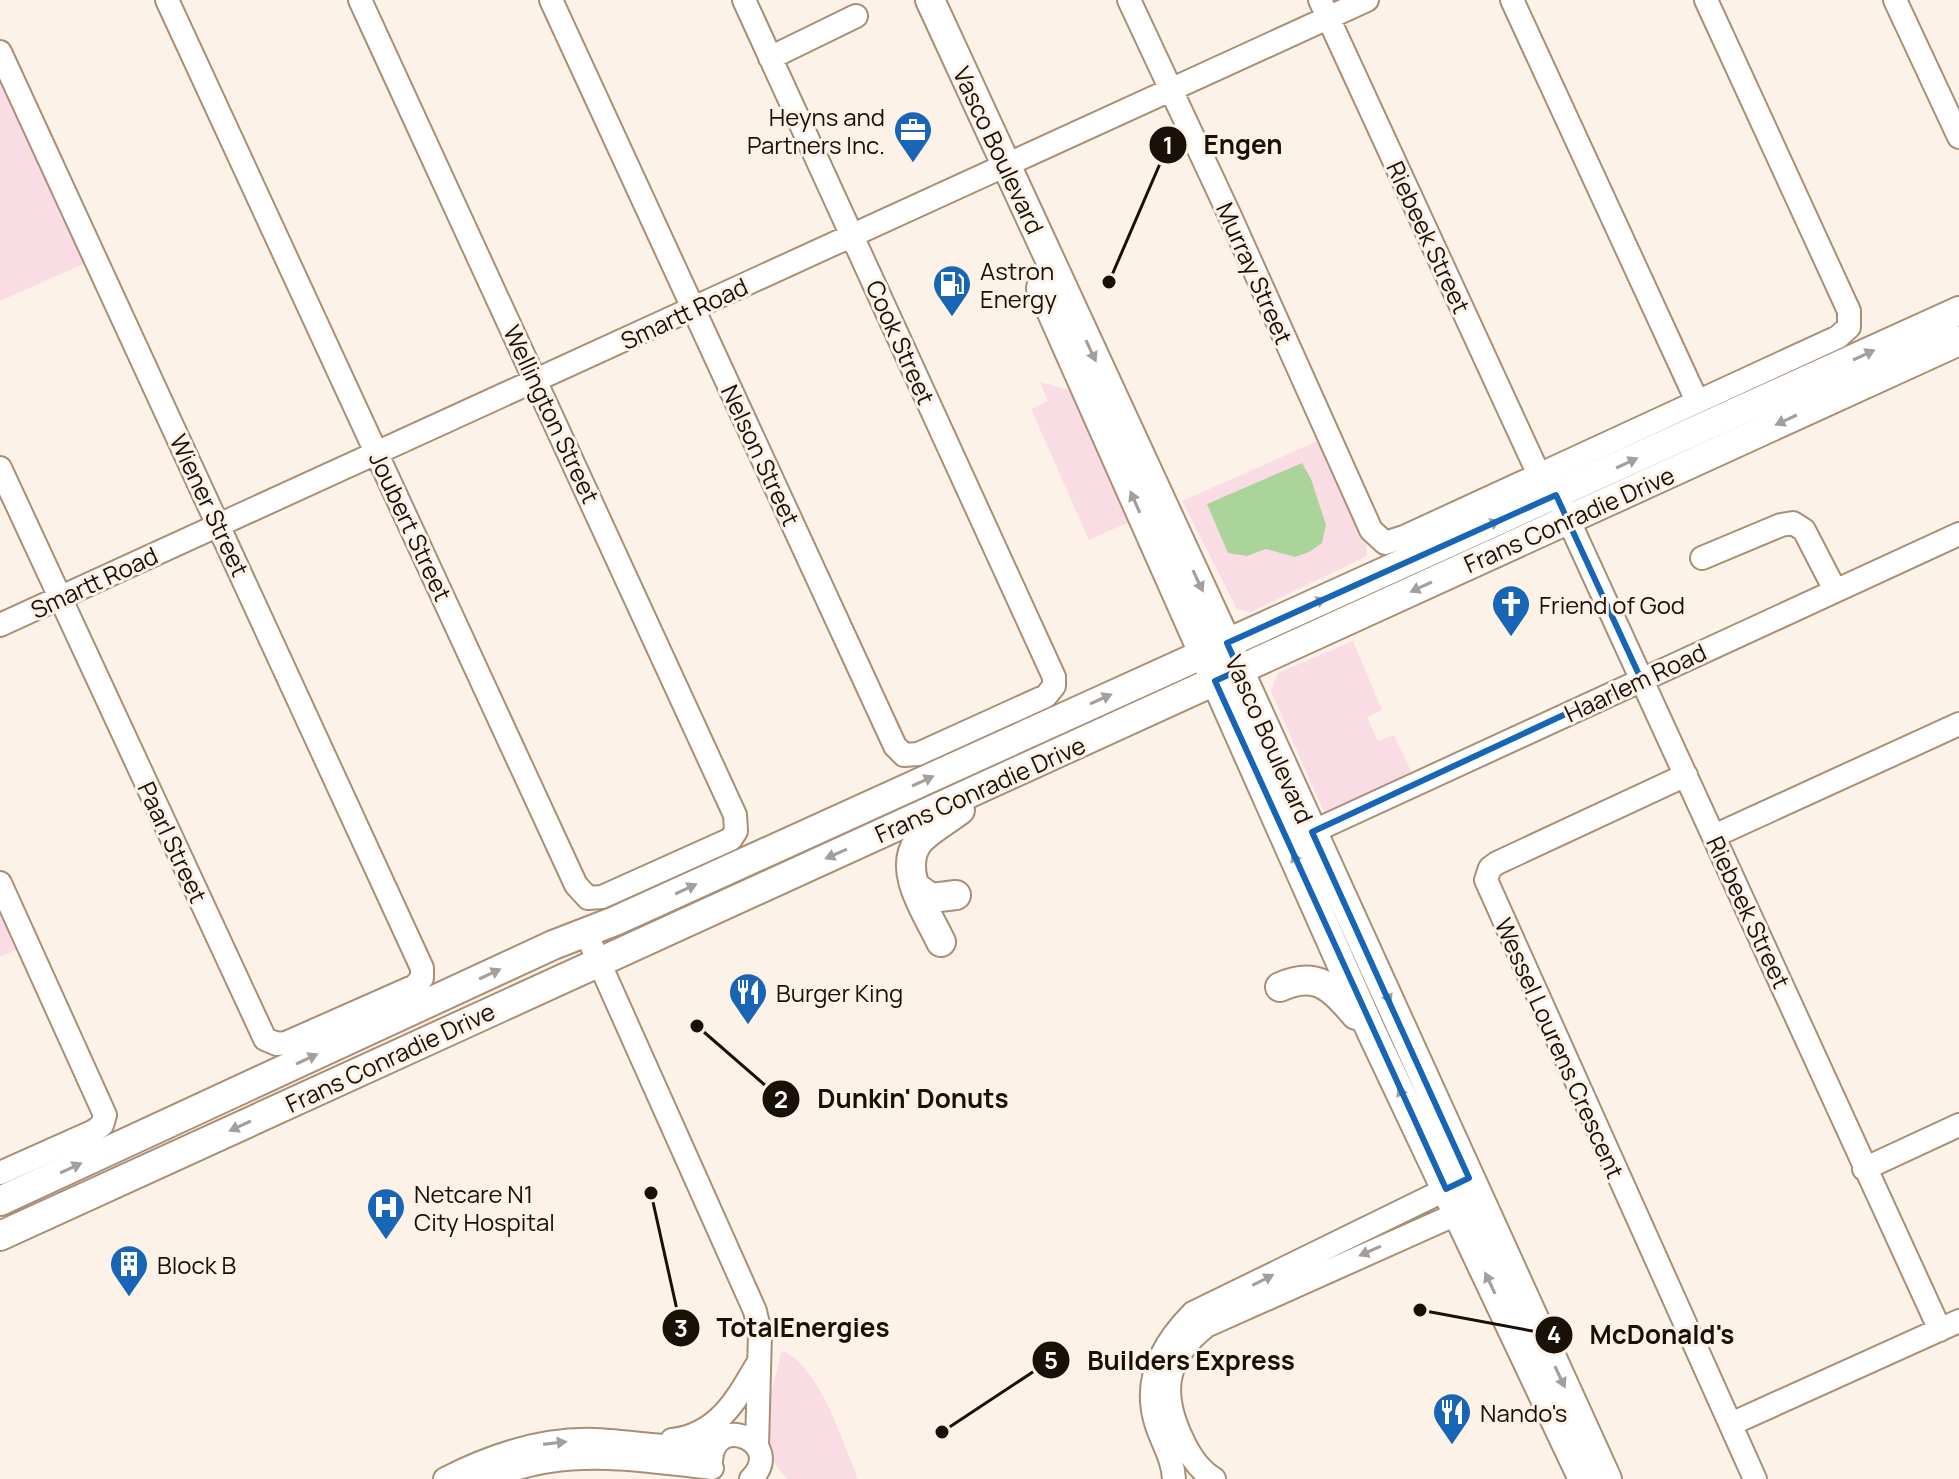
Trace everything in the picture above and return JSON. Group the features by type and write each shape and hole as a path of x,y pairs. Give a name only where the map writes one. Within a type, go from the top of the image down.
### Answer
{"main road":[{"name":"Vasco Boulevard","path":"909,0 998,170"},
{"name":"Vasco Boulevard","path":"930,0 998,170 1214,649 1312,832 1583,1479"},
{"name":"Frans Conradie Drive","path":"0,1201 553,945 586,933 1959,311"},
{"name":"Frans Conradie Drive","path":"0,1236 1227,676 1554,496 1959,341"},
{"name":"Vasco Boulevard","path":"1227,676 1372,1033 1463,1196 1607,1479"},
{"path":"941,942 910,868 914,851 921,839 1009,775"},
{"path":"917,888 931,898 956,895"},
{"path":"1280,987 1299,980 1325,984 1372,1033"}],"street":[{"name":"Joubert Street","path":"167,0 576,885 588,898 602,897 728,841 736,831"},
{"name":"Wellington Street","path":"360,0 735,815 736,831"},
{"name":"Nelson Street","path":"551,0 898,750 904,755 918,754 1046,696 1054,686"},
{"name":"Cook Street","path":"744,0 1054,677 1054,686"},
{"name":"Murray Street","path":"1129,0 1371,530 1385,543 1554,496"},
{"name":"Smartt Road","path":"0,625 998,170 1170,89 1324,9 1367,0"},
{"path":"1512,0 1697,401"},
{"path":"1554,496 1697,401 1838,337 1849,327 1849,311 1706,0"},
{"path":"1895,0 1959,137"},
{"name":"Riebeek Street","path":"1324,9 1686,775 1864,1169 1949,1326"},
{"path":"770,58 856,16"},
{"name":"Wiener Street","path":"0,52 417,959"},
{"name":"Paarl Street","path":"0,468 265,1039 277,1044 286,1043 415,986 423,974 417,959"},
{"path":"1702,558 1781,525 1793,523 1804,530 1835,590"},
{"name":"Haarlem Road","path":"1312,832 1959,534"},
{"path":"1714,836 1959,724"},
{"name":"Wessel Lourens Crescent","path":"1686,775 1497,863 1490,868 1486,880 1731,1424"},
{"path":"0,883 105,1115 102,1125 94,1131 0,1173"},
{"path":"586,933 747,1290 760,1333 756,1462"},
{"path":"1864,1169 1959,1125"},
{"path":"1174,1479 1172,1461 1156,1425 1152,1395 1154,1376 1161,1352 1193,1313 1463,1196"},
{"path":"1214,1479 1190,1456 1173,1419 1167,1395 1179,1353 1190,1338 1206,1326 1463,1196"},
{"path":"1755,1479 1731,1424 1949,1326"},
{"path":"634,1443 677,1440 700,1433 719,1422 759,1362"},
{"path":"718,1458 746,1405 759,1362"},
{"path":"483,1479 523,1466 578,1459 718,1458 744,1436 756,1462 775,1479"},
{"path":"445,1479 502,1455 540,1445 582,1440 634,1443 718,1458"}],"highlighted area":[{"path":"1556,495 1641,679 1312,832 1469,1178 1446,1189 1215,681 1239,670 1227,643"}],"shaded area":[{"path":"0,76 86,263 0,301"},
{"path":"1040,382 1074,391 1129,522 1089,540 1031,409 1048,401"},
{"path":"1322,439 1366,535 1367,556 1251,612 1237,609 1182,501"},
{"path":"1302,463 1311,479 1326,525 1322,543 1295,557 1266,549 1247,556 1228,553 1207,504"},
{"path":"1353,641 1382,710 1367,717 1378,741 1394,735 1416,782 1327,819 1271,691 1278,673"},
{"path":"0,910 18,949 0,957"},
{"path":"783,1351 796,1359 818,1386 857,1479 787,1479 775,1463 768,1448 766,1418"}],"place":[{"name":"Heyns and Partners Inc.","path":"913,164"},
{"name":"Engen","path":"1109,282"},
{"name":"Astron Energy","path":"952,318"},
{"name":"Friend of God","path":"1511,638"},
{"name":"Dunkin' Donuts","path":"697,1026"},
{"name":"Burger King","path":"748,1026"},
{"name":"TotalEnergies","path":"651,1193"},
{"name":"Netcare N1 City Hospital","path":"386,1241"},
{"name":"Block B","path":"129,1298"},
{"name":"McDonald's","path":"1420,1310"},
{"name":"Builders Express","path":"942,1432"},
{"name":"Nando's","path":"1452,1446"}]}
